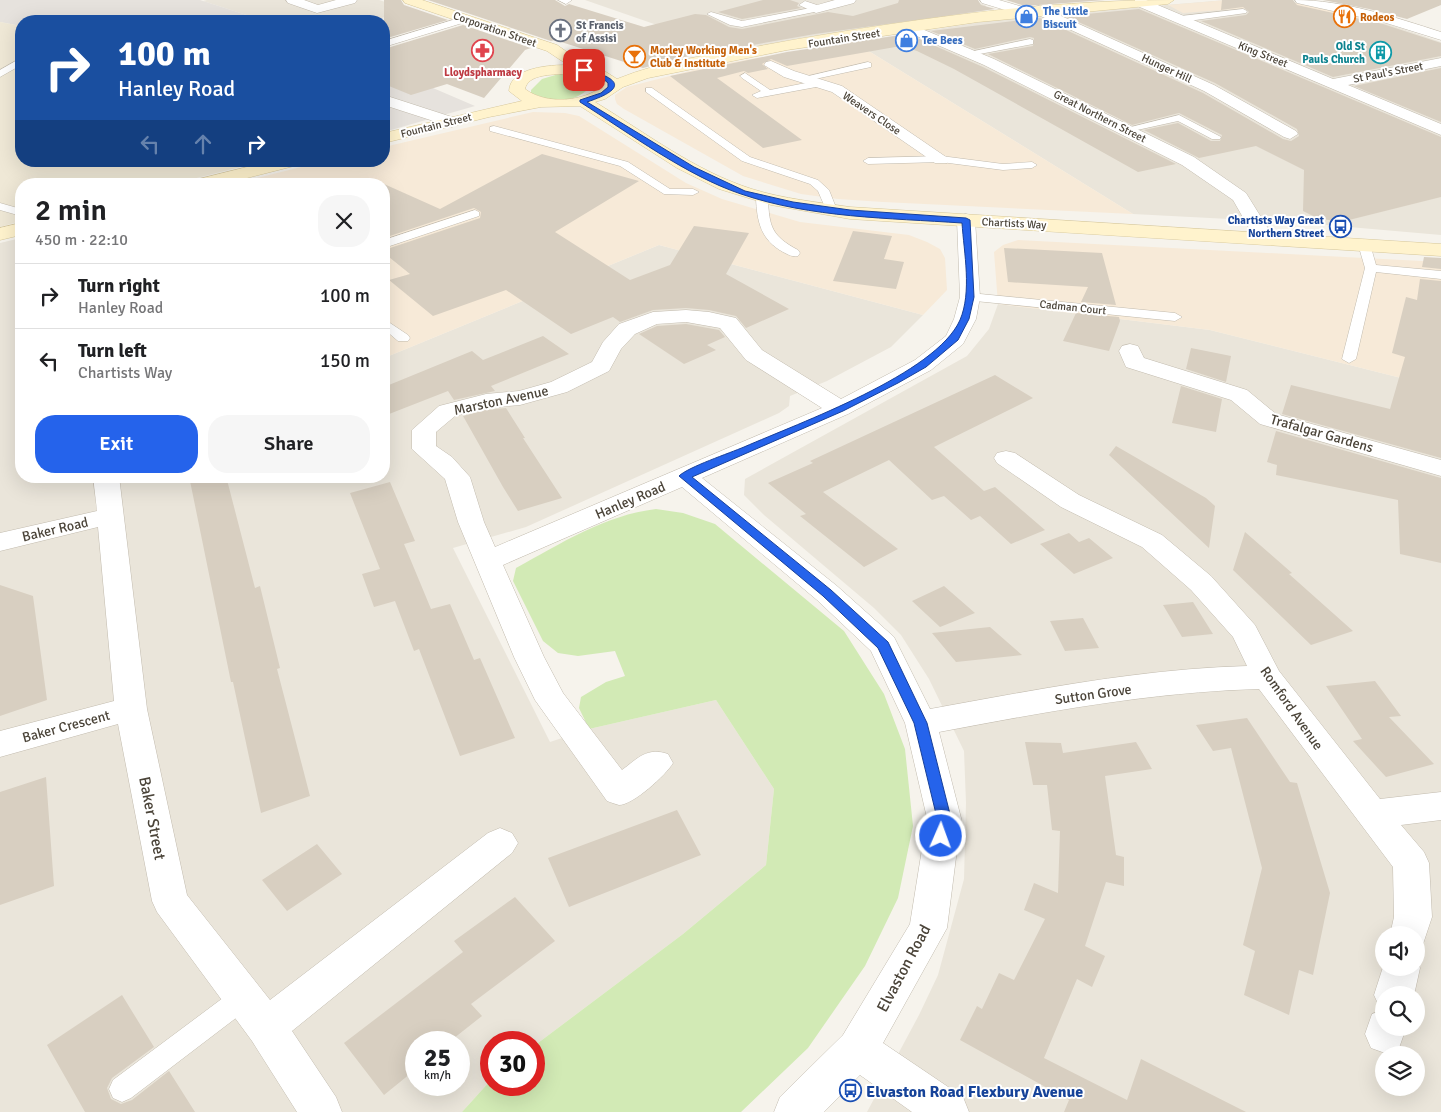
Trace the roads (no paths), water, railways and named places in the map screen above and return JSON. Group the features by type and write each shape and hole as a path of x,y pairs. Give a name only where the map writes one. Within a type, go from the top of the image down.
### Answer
{"main road":[{"name":"Corporation Street","path":"409,0 552,48 584,70 607,82"},
{"name":"Fountain Street","path":"607,82 748,52 910,28 1032,11 1168,0"},
{"name":"Corporation Street","path":"541,73 552,48"},
{"name":"Corporation Street","path":"518,91 517,86 521,81 541,73 584,70"},
{"path":"518,91 529,99 543,102 582,101 603,94 607,82"},
{"name":"Fountain Street","path":"489,112 518,91"},
{"name":"Chartists Way","path":"582,101 692,169 743,193 831,210 1441,250"},
{"name":"Fountain Street","path":"390,137 489,112 543,102"},
{"path":"247,178 276,167"},
{"path":"0,234 15,230"}],"street":[{"path":"292,0 334,14"},
{"path":"318,9 351,0"},
{"path":"811,7 850,0"},
{"name":"Hunger Hill","path":"986,0 1032,11 1209,88 1290,134"},
{"path":"1301,0 1386,19 1441,36"},
{"name":"King Street","path":"1140,2 1441,130"},
{"name":"Great Northern Street","path":"910,28 969,53 1188,161 1240,197 1264,238"},
{"name":"Weavers Close","path":"748,52 801,79 819,83 846,94 941,159"},
{"name":"St Paul's Street","path":"1334,83 1441,62"},
{"path":"390,102 452,122"},
{"name":"Hanley Road","path":"488,561 840,409 922,365 954,338 965,319 970,297 966,220"},
{"name":"Marston Avenue","path":"656,763 619,791 551,700 529,657 470,522 457,477 442,462 424,449 424,430 446,411 486,401 520,398 559,387 601,366 611,347 627,329 654,318 686,316 709,318 728,323 754,355 840,409"},
{"name":"Trafalgar Gardens","path":"1130,351 1134,362 1239,395 1268,419 1441,468"},
{"name":"Romford Avenue","path":"1006,458 1070,501 1152,541 1201,582 1245,632 1267,677 1299,721 1412,863 1413,917 1410,926"},
{"name":"Elvaston Road","path":"684,476 827,593 883,646 921,723 944,818 928,928 857,1049 795,1112"},
{"name":"Baker Street","path":"107,483 131,708 170,901 266,1027 322,1112"},
{"name":"Baker Road","path":"0,542 110,516"},
{"name":"Sutton Grove","path":"921,723 1074,695 1197,679 1267,677"},
{"name":"Baker Crescent","path":"0,744 131,708"},
{"path":"1372,814 1441,806"},
{"path":"266,1027 500,843"},
{"path":"857,1049 948,1112"}],"lane":[{"path":"711,14 733,23 742,24 811,7"},
{"path":"1182,20 1243,10"},
{"path":"390,42 466,19"},
{"path":"969,53 1030,42"},
{"path":"0,74 15,65"},
{"path":"801,79 868,65"},
{"path":"745,76 769,93"},
{"path":"758,95 819,83"},
{"path":"649,90 746,159 796,174 814,182 823,190 831,210"},
{"path":"1128,130 1178,118 1216,137"},
{"path":"494,129 624,164 668,192 693,192"},
{"path":"868,161 941,159 1003,167 1032,165"},
{"path":"675,200 716,180"},
{"path":"762,198 762,216 766,231 777,244 794,252"},
{"path":"0,206 15,211"},
{"path":"390,242 476,214"},
{"path":"1349,359 1371,268 1364,244"},
{"path":"1371,268 1441,275"},
{"name":"Cadman Court","path":"970,297 1175,317"},
{"path":"390,328 403,338"},
{"path":"122,1089 244,997"}],"place":[{"name":"The Little Biscuit","path":"1027,17"},
{"name":"Rodeos","path":"1344,17"},
{"name":"St Francis of Assisi","path":"560,31"},
{"name":"Tee Bees","path":"906,40"},
{"name":"Lloydspharmacy","path":"483,51"},
{"name":"Old St Pauls Church","path":"1381,52"},
{"name":"Morley Working Men's Club & Institute","path":"634,56"},
{"name":"Chartists Way Great Northern Street","path":"1340,226"},
{"name":"Elvaston Road Flexbury Avenue","path":"850,1091"}]}
